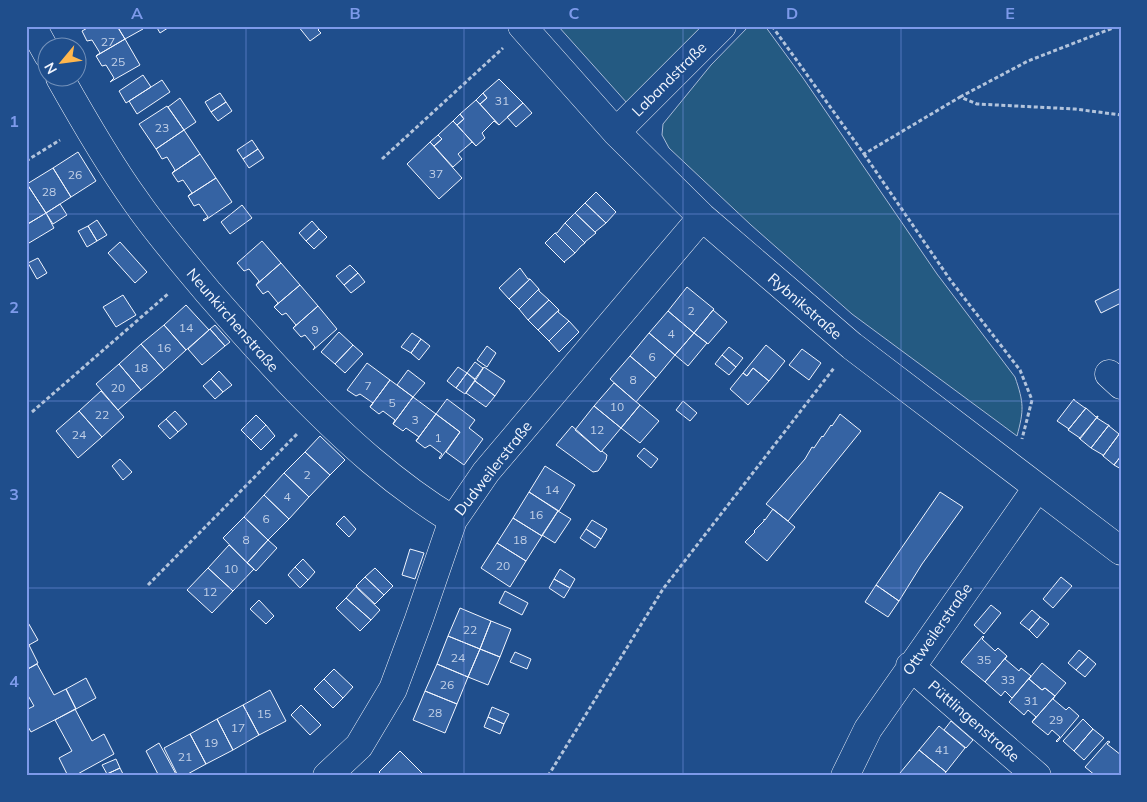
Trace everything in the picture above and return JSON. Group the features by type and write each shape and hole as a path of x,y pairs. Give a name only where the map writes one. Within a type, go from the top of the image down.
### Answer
{"street":[{"path":"32,26 39,38"},
{"name":"Labandstraße","path":"616,132 722,26"},
{"name":"Rybnikstraße","path":"523,28 616,132 702,217 852,346 1121,551"},
{"name":"Neunkirchenstraße","path":"66,88 135,201 192,273 262,355 319,412 383,471 423,502 453,520"},
{"name":"Dudweilerstraße","path":"326,776 359,746 393,689 453,520 486,472 702,217"},
{"name":"Ottweilerstraße","path":"845,776 868,729 910,666 1036,488"},
{"name":"Püttlingenstraße","path":"910,666 1038,776"}],"path":[{"path":"772,26 864,154 951,281 1020,370 1032,400 1014,471"},
{"path":"864,154 960,97 1028,61 1082,42 1118,26"},
{"path":"382,159 523,28"},
{"path":"960,97 977,104 1076,109 1121,115"},
{"path":"26,161 86,124"},
{"path":"32,412 192,273"},
{"path":"548,776 663,589 852,346"},
{"path":"148,585 319,412"}],"shaded area":[{"path":"558,26 708,26 627,103"},
{"path":"749,26 765,26 803,78 937,274 1015,377 1022,407 1017,436 852,314 751,225 669,148 662,135 663,124 711,65"}],"building":[{"path":"91,26 117,26 125,39 96,56 100,53 92,40 88,41 82,31"},
{"path":"117,26 141,26 143,29 125,39"},
{"path":"156,26 171,26 160,33"},
{"path":"298,26 322,26 318,30 321,33 310,41"},
{"path":"125,39 140,65 110,82 114,78 106,65 102,66 96,56"},
{"path":"143,75 151,87 126,103 119,91"},
{"path":"499,79 523,103 499,125 480,104 487,98 483,93"},
{"path":"162,80 170,92 137,114 129,101"},
{"path":"220,93 226,102 211,112 205,102"},
{"path":"483,93 487,98 480,104 476,100"},
{"path":"180,98 196,122 184,130 168,107"},
{"path":"476,100 499,125 494,121 482,133 485,138 476,146 457,125 464,119 460,114"},
{"path":"226,102 232,111 218,121 211,112"},
{"path":"523,103 532,113 516,127 507,117"},
{"path":"167,106 184,130 156,149 139,124"},
{"path":"460,114 464,119 457,125 453,121"},
{"path":"453,121 476,146 472,142 458,154 462,159 453,167 434,146 442,139 438,135"},
{"path":"184,130 200,154 172,173 175,170 167,157 162,159 156,149"},
{"path":"438,135 442,139 434,146 430,142"},
{"path":"252,140 258,149 243,159 237,150"},
{"path":"430,142 462,178 439,199 407,164"},
{"path":"258,149 264,158 249,168 243,159"},
{"path":"78,152 96,181 71,197 53,168"},
{"path":"200,154 216,178 188,196 192,193 183,180 178,182 172,173"},
{"path":"53,168 71,197 46,213 27,184"},
{"path":"216,178 232,202 204,221 208,217 199,204 194,206 188,196"},
{"path":"26,185 46,213 26,225"},
{"path":"596,192 616,212 606,223 585,203"},
{"path":"585,203 606,223 596,233 575,213"},
{"path":"60,204 67,215 53,224 46,213"},
{"path":"242,205 252,218 230,234 221,222"},
{"path":"46,213 54,228 29,243 26,238 26,225"},
{"path":"575,213 596,233 585,243 565,223"},
{"path":"97,220 107,235 97,241 88,226"},
{"path":"312,221 319,229 306,241 299,233"},
{"path":"565,223 585,243 575,253 555,233"},
{"path":"88,226 97,241 87,247 78,231"},
{"path":"319,229 327,237 314,249 306,241"},
{"path":"555,233 575,253 564,262 545,243"},
{"path":"262,241 281,263 256,285 259,281 249,269 244,271 237,263"},
{"path":"120,242 147,272 135,283 108,253"},
{"path":"38,258 47,273 37,279 28,263"},
{"path":"281,263 300,285 274,307 278,303 268,291 263,294 256,285"},
{"path":"350,265 358,273 344,285 336,276"},
{"path":"520,268 530,279 509,299 499,288"},
{"path":"358,273 365,282 351,293 344,285"},
{"path":"530,279 539,289 519,309 509,299"},
{"path":"300,285 318,306 293,328 296,325 286,313 282,315 274,307"},
{"path":"687,287 714,309 694,333 668,311"},
{"path":"1121,288 1121,303 1101,313 1095,301"},
{"path":"539,289 549,300 528,320 519,309"},
{"path":"123,295 136,315 116,327 103,307"},
{"path":"549,300 559,310 538,330 528,320"},
{"path":"186,305 209,330 186,350 164,325"},
{"path":"318,306 337,329 313,350 315,347 305,335 301,337 293,328"},
{"path":"559,310 558,312 569,321 549,341 538,330"},
{"path":"713,310 727,322 708,344 694,333"},
{"path":"668,311 694,333 675,355 649,333"},
{"path":"569,321 579,332 559,352 549,341"},
{"path":"164,325 186,350 164,370 141,344"},
{"path":"215,325 230,342 225,346 210,329"},
{"path":"210,329 225,346 202,365 188,349"},
{"path":"339,332 353,345 335,364 321,352"},
{"path":"412,333 421,339 411,353 401,347"},
{"path":"649,333 675,355 656,378 630,356"},
{"path":"694,333 707,343 688,366 675,355"},
{"path":"421,339 430,346 419,360 411,353"},
{"path":"141,344 164,370 141,390 119,364"},
{"path":"353,345 363,354 345,373 335,364"},
{"path":"766,345 785,361 769,381 753,368 747,376 743,373"},
{"path":"487,346 496,353 487,367 477,360"},
{"path":"729,347 743,358 736,367 722,355"},
{"path":"802,349 821,363 809,380 789,365"},
{"path":"722,355 736,367 729,375 715,364"},
{"path":"630,356 656,378 636,402 610,379"},
{"path":"475,362 483,368 475,379 467,373"},
{"path":"367,363 390,380 373,403 360,394 356,396 347,390"},
{"path":"119,364 141,390 118,410 96,384"},
{"path":"458,367 467,373 456,388 447,381"},
{"path":"484,367 505,381 495,396 475,381"},
{"path":"753,368 769,381 748,405 730,389 743,373 747,376"},
{"path":"408,370 425,383 413,397 397,385"},
{"path":"219,371 232,385 223,392 211,379"},
{"path":"467,373 475,380 465,394 456,388"},
{"path":"211,379 223,392 215,399 203,386"},
{"path":"390,380 413,397 393,424 395,420 383,411 379,414 370,407"},
{"path":"475,381 495,396 486,407 466,393"},
{"path":"614,383 640,405 621,428 594,406"},
{"path":"101,391 124,417 102,437 79,411"},
{"path":"413,397 436,414 419,437 406,428 403,431 393,424"},
{"path":"447,399 475,420 469,428 483,439 464,465 446,452 460,432 436,414"},
{"path":"1074,399 1086,408 1069,429 1057,421"},
{"path":"683,401 697,413 690,421 676,410"},
{"path":"640,405 659,421 640,443 621,428"},
{"path":"594,406 621,428 601,452 575,430"},
{"path":"1086,408 1096,417 1098,416 1080,438 1068,430"},
{"path":"79,411 102,437 78,458 56,431"},
{"path":"175,411 187,424 178,432 166,419"},
{"path":"436,414 460,432 440,459 442,454 430,445 425,448 416,441"},
{"path":"840,414 861,431 788,521 766,504 805,459 812,447 814,448"},
{"path":"256,415 266,425 251,440 241,430"},
{"path":"1098,416 1097,418 1109,425 1091,448 1080,439"},
{"path":"166,419 178,432 170,439 158,426"},
{"path":"266,425 275,436 261,450 251,440"},
{"path":"1109,425 1120,433 1103,456 1091,448"},
{"path":"572,426 601,452 607,455 606,460 598,471 593,472 556,445"},
{"path":"1120,433 1121,456 1114,465 1103,456"},
{"path":"320,436 345,460 330,475 305,452"},
{"path":"644,448 658,459 651,468 637,456"},
{"path":"305,452 330,475 309,497 284,473"},
{"path":"1121,456 1121,469 1114,465"},
{"path":"120,459 132,472 123,480 112,466"},
{"path":"545,466 575,485 559,511 529,492"},
{"path":"284,473 309,497 289,519 264,495"},
{"path":"529,492 558,511 542,536 513,518"},
{"path":"940,492 963,507 922,564 899,601 876,585"},
{"path":"264,495 289,519 268,540 244,517"},
{"path":"773,509 795,527 767,561 745,542"},
{"path":"558,511 571,519 555,543 542,535"},
{"path":"344,516 356,529 349,537 336,524"},
{"path":"244,517 268,540 247,563 223,538"},
{"path":"513,518 542,536 526,561 497,543"},
{"path":"592,520 607,529 601,539 586,529"},
{"path":"586,529 601,539 595,548 580,538"},
{"path":"268,540 277,548 256,571 247,563"},
{"path":"497,543 526,561 510,587 481,568"},
{"path":"229,545 254,569 233,591 208,568"},
{"path":"410,549 424,553 415,579 402,575"},
{"path":"303,559 315,572 308,580 295,567"},
{"path":"295,567 308,580 300,588 288,575"},
{"path":"208,568 233,591 212,613 187,590"},
{"path":"375,568 393,586 384,595 365,577"},
{"path":"560,569 575,579 570,588 554,579"},
{"path":"365,577 384,595 375,604 356,586"},
{"path":"1061,577 1072,586 1053,608 1043,599"},
{"path":"554,579 570,588 564,598 549,588"},
{"path":"876,585 899,601 888,617 865,602"},
{"path":"356,587 380,610 371,620 346,598"},
{"path":"505,591 528,603 522,615 499,603"},
{"path":"346,598 371,620 360,631 336,608"},
{"path":"259,600 274,616 266,624 250,609"},
{"path":"991,605 1001,613 984,634 974,625"},
{"path":"460,608 491,621 480,649 448,636"},
{"path":"1032,610 1040,617 1029,630 1020,623"},
{"path":"1040,617 1049,624 1037,638 1029,630"},
{"path":"26,619 38,640 29,645 28,643 26,644"},
{"path":"491,621 511,629 500,657 480,649"},
{"path":"448,636 480,649 468,677 437,664"},
{"path":"983,636 982,639 995,651 998,648 1007,656 985,682 961,662"},
{"path":"28,643 38,663 26,670 26,644"},
{"path":"480,649 500,657 488,685 468,677"},
{"path":"1079,650 1088,657 1076,670 1068,663"},
{"path":"515,652 531,659 527,669 510,662"},
{"path":"1007,656 1005,659 1019,671 1021,668 1031,676 1012,698 1005,691 1001,696 985,682"},
{"path":"1088,657 1096,664 1085,677 1076,670"},
{"path":"1042,663 1066,683 1055,696 1045,688 1042,690 1029,679"},
{"path":"37,664 54,695 66,689 76,709 31,732 26,723 26,710 34,706 26,692 26,670"},
{"path":"437,664 468,677 457,704 425,691"},
{"path":"334,669 353,687 343,698 324,679"},
{"path":"1031,676 1029,679 1042,690 1045,688 1055,696 1032,722 1036,717 1028,710 1024,715 1009,702"},
{"path":"86,678 96,698 76,709 66,689"},
{"path":"324,679 343,698 333,708 314,689"},
{"path":"270,690 286,721 259,735 243,705"},
{"path":"425,691 457,704 445,733 413,720"},
{"path":"1055,696 1053,699 1066,710 1069,707 1079,716 1057,742 1060,737 1052,730 1048,735 1032,722"},
{"path":"243,705 259,735 233,750 217,719"},
{"path":"301,705 321,725 310,735 291,715"},
{"path":"492,707 509,714 504,724 488,717"},
{"path":"75,709 92,741 104,734 114,754 74,776 68,776 59,758 72,751 55,720"},
{"path":"488,717 504,724 500,734 484,727"},
{"path":"217,719 233,750 206,764 190,734"},
{"path":"1083,719 1093,729 1074,751 1063,741"},
{"path":"951,721 973,740 966,748 944,730"},
{"path":"939,726 965,748 946,772 919,750"},
{"path":"1093,729 1104,738 1084,760 1074,751"},
{"path":"190,734 206,764 184,776 178,776 164,748"},
{"path":"1108,741 1110,742 1107,744 1121,755 1121,775 1096,776 1085,767"},
{"path":"159,743 177,776 159,776 146,751"},
{"path":"919,750 946,772 943,776 904,776 900,773"},
{"path":"400,751 424,776 383,776 379,772"},
{"path":"116,759 120,768 107,774 102,765"},
{"path":"120,768 124,776 107,776 107,774"}]}
